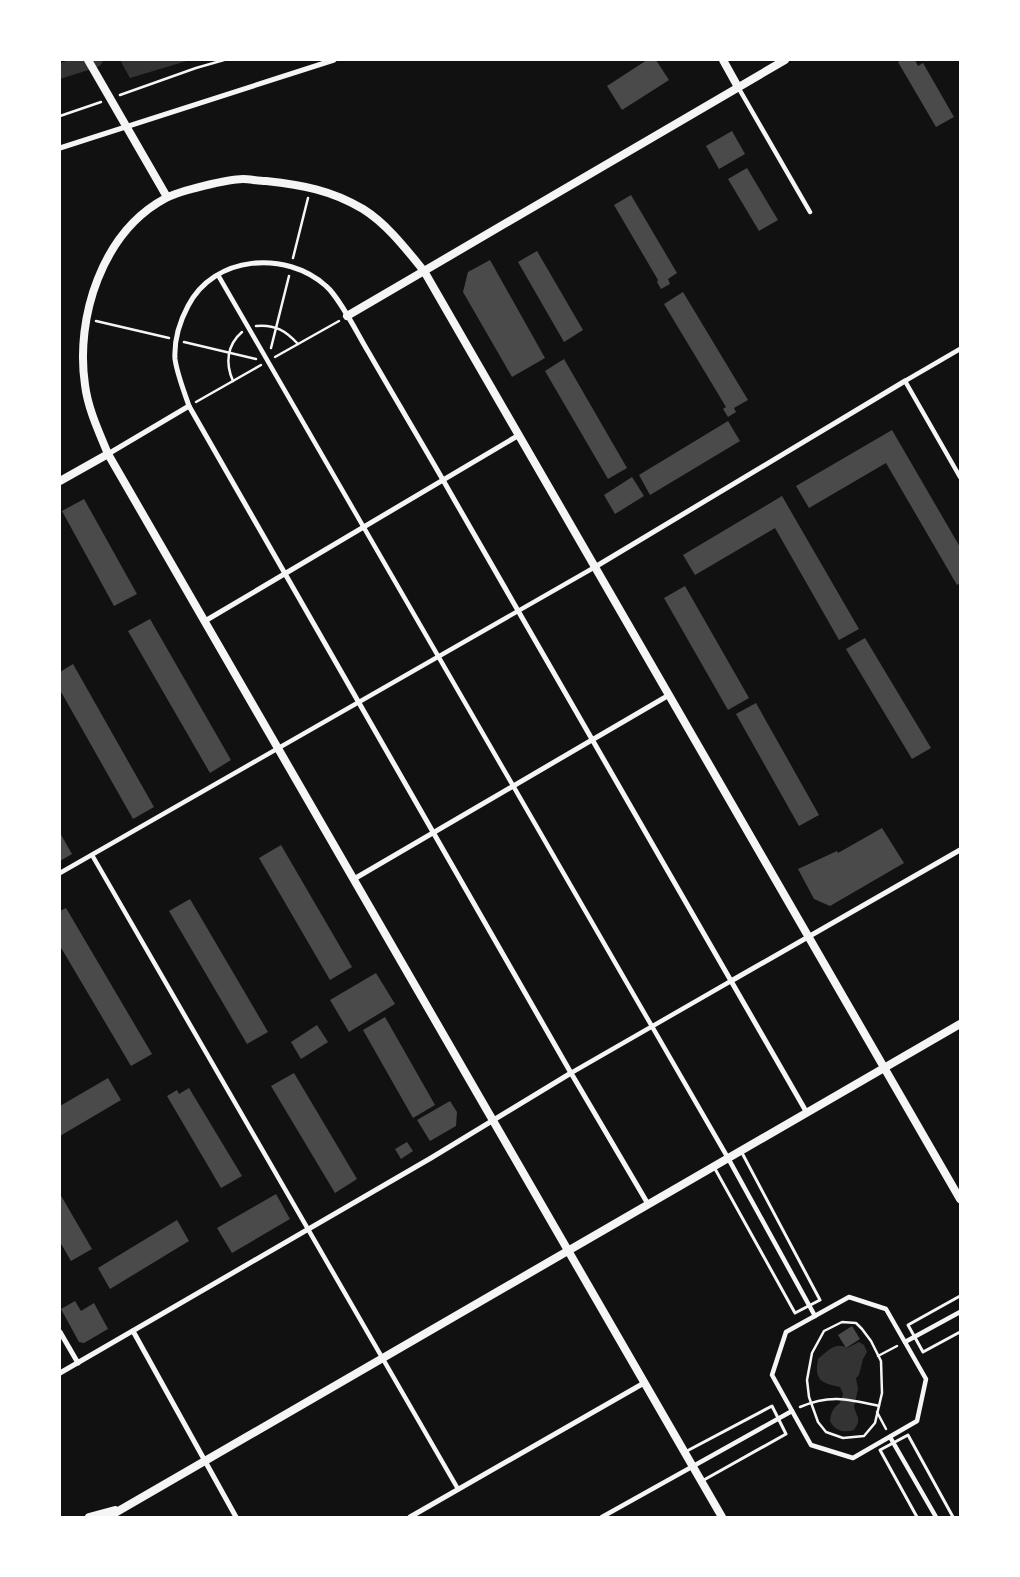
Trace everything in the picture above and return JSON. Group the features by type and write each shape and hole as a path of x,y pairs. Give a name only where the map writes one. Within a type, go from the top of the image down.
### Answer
{"street":[{"path":"88,60 167,197"},
{"path":"60,148 334,60"},
{"path":"723,60 810,212"},
{"path":"347,316 785,60"},
{"path":"722,1517 108,454 90,408 85,386 83,358 85,318 100,273 116,245 130,226 152,207 167,197 242,179 311,187 339,197 364,210 384,226 424,271 960,1199"},
{"path":"648,1204 189,406 175,358 179,328 191,299 218,274 239,265 276,263 314,276 329,288 444,481 807,1113"},
{"path":"218,274 728,1158 816,1316"},
{"path":"60,873 595,567 960,349"},
{"path":"905,381 960,477"},
{"path":"60,481 189,406"},
{"path":"205,621 444,481 518,435"},
{"path":"354,879 669,695"},
{"path":"60,1373 308,1230 571,1072 960,850"},
{"path":"92,855 458,1489"},
{"path":"108,1517 960,1024"},
{"path":"849,1297 886,1309 905,1342 926,1379 917,1421 853,1458 811,1445 772,1375 786,1332 849,1297"},
{"path":"905,1342 960,1312"},
{"path":"132,1331 236,1517"},
{"path":"60,1332 78,1363"},
{"path":"410,1517 644,1383"},
{"path":"602,1517 792,1411"},
{"path":"890,1437 936,1517"},
{"path":"89,1517 126,1507"},
{"path":"116,1517 126,1507"}],"lane":[{"path":"714,1166 795,1313 820,1300 741,1151"},
{"path":"960,1296 908,1325 923,1352 960,1332"},
{"path":"685,1452 772,1406 786,1434 702,1482"},
{"path":"917,1517 880,1450 908,1434 953,1517"}],"path":[{"path":"114,97 224,60"},
{"path":"60,116 104,100"},
{"path":"842,1322 856,1323 871,1341 878,1356 881,1361 882,1393 875,1422 864,1436 843,1438 826,1432 818,1422 811,1402 807,1380 812,1353 824,1331 842,1322"},
{"path":"878,1356 905,1342"},
{"path":"792,1411 811,1402 838,1398 879,1406"},
{"path":"877,1412 890,1437"}],"shaded area":[{"path":"120,60 190,60 130,78"},
{"path":"859,1342 864,1345 867,1352 859,1375 856,1378 858,1389 854,1407 858,1423 854,1430 843,1431 834,1427 830,1421 833,1410 840,1403 843,1394 840,1387 828,1384 820,1379 817,1372 818,1359 835,1347 843,1346 847,1348"}],"building":[{"path":"647,60 656,60 669,80 622,110 607,86"},
{"path":"901,60 915,60 918,66 923,63 954,117 936,127 898,62"},
{"path":"732,131 745,154 719,169 706,146"},
{"path":"747,168 778,220 759,231 728,179"},
{"path":"631,195 677,273 668,279 670,284 661,289 657,282 658,280 614,205"},
{"path":"537,251 583,330 564,342 518,262"},
{"path":"490,260 545,358 512,377 463,292 468,272"},
{"path":"683,292 748,400 734,408 736,412 728,417 723,409 726,407 664,304"},
{"path":"564,359 627,468 608,479 545,371"},
{"path":"728,421 740,441 650,495 639,475"},
{"path":"892,430 960,547 960,583 957,585 886,463 809,508 796,486"},
{"path":"632,477 644,496 615,514 604,495"},
{"path":"782,496 859,629 839,640 775,528 695,575 683,555"},
{"path":"84,499 137,594 114,606 62,511"},
{"path":"685,586 749,698 728,710 664,598"},
{"path":"150,619 231,760 210,773 128,631"},
{"path":"865,638 931,748 912,759 846,649"},
{"path":"73,664 154,807 133,819 60,690 60,672"},
{"path":"756,703 819,815 799,826 736,714"},
{"path":"882,828 904,863 830,906 814,899 798,869 837,851 838,853"},
{"path":"60,833 72,854 60,861"},
{"path":"281,845 352,967 330,980 259,858"},
{"path":"190,899 268,1032 247,1044 169,911"},
{"path":"66,908 152,1054 131,1066 60,946 60,911"},
{"path":"376,973 395,1004 349,1032 330,1000"},
{"path":"385,1017 435,1105 413,1118 363,1030"},
{"path":"317,1025 328,1042 301,1059 291,1042"},
{"path":"294,1073 357,1179 335,1193 271,1086"},
{"path":"108,1078 121,1100 60,1136 60,1106"},
{"path":"189,1088 242,1176 221,1188 167,1096 177,1090 179,1094"},
{"path":"450,1101 457,1112 456,1126 430,1141 417,1120"},
{"path":"407,1142 413,1151 401,1159 395,1149"},
{"path":"60,1194 92,1249 71,1261 60,1242"},
{"path":"276,1194 290,1219 232,1253 217,1228"},
{"path":"177,1220 189,1241 110,1289 98,1268"},
{"path":"75,1301 81,1311 94,1303 108,1329 84,1343 79,1342 61,1309"},
{"path":"852,1326 860,1339 846,1348 838,1335"}],"waterway":[{"path":"60,71 95,60"}]}
